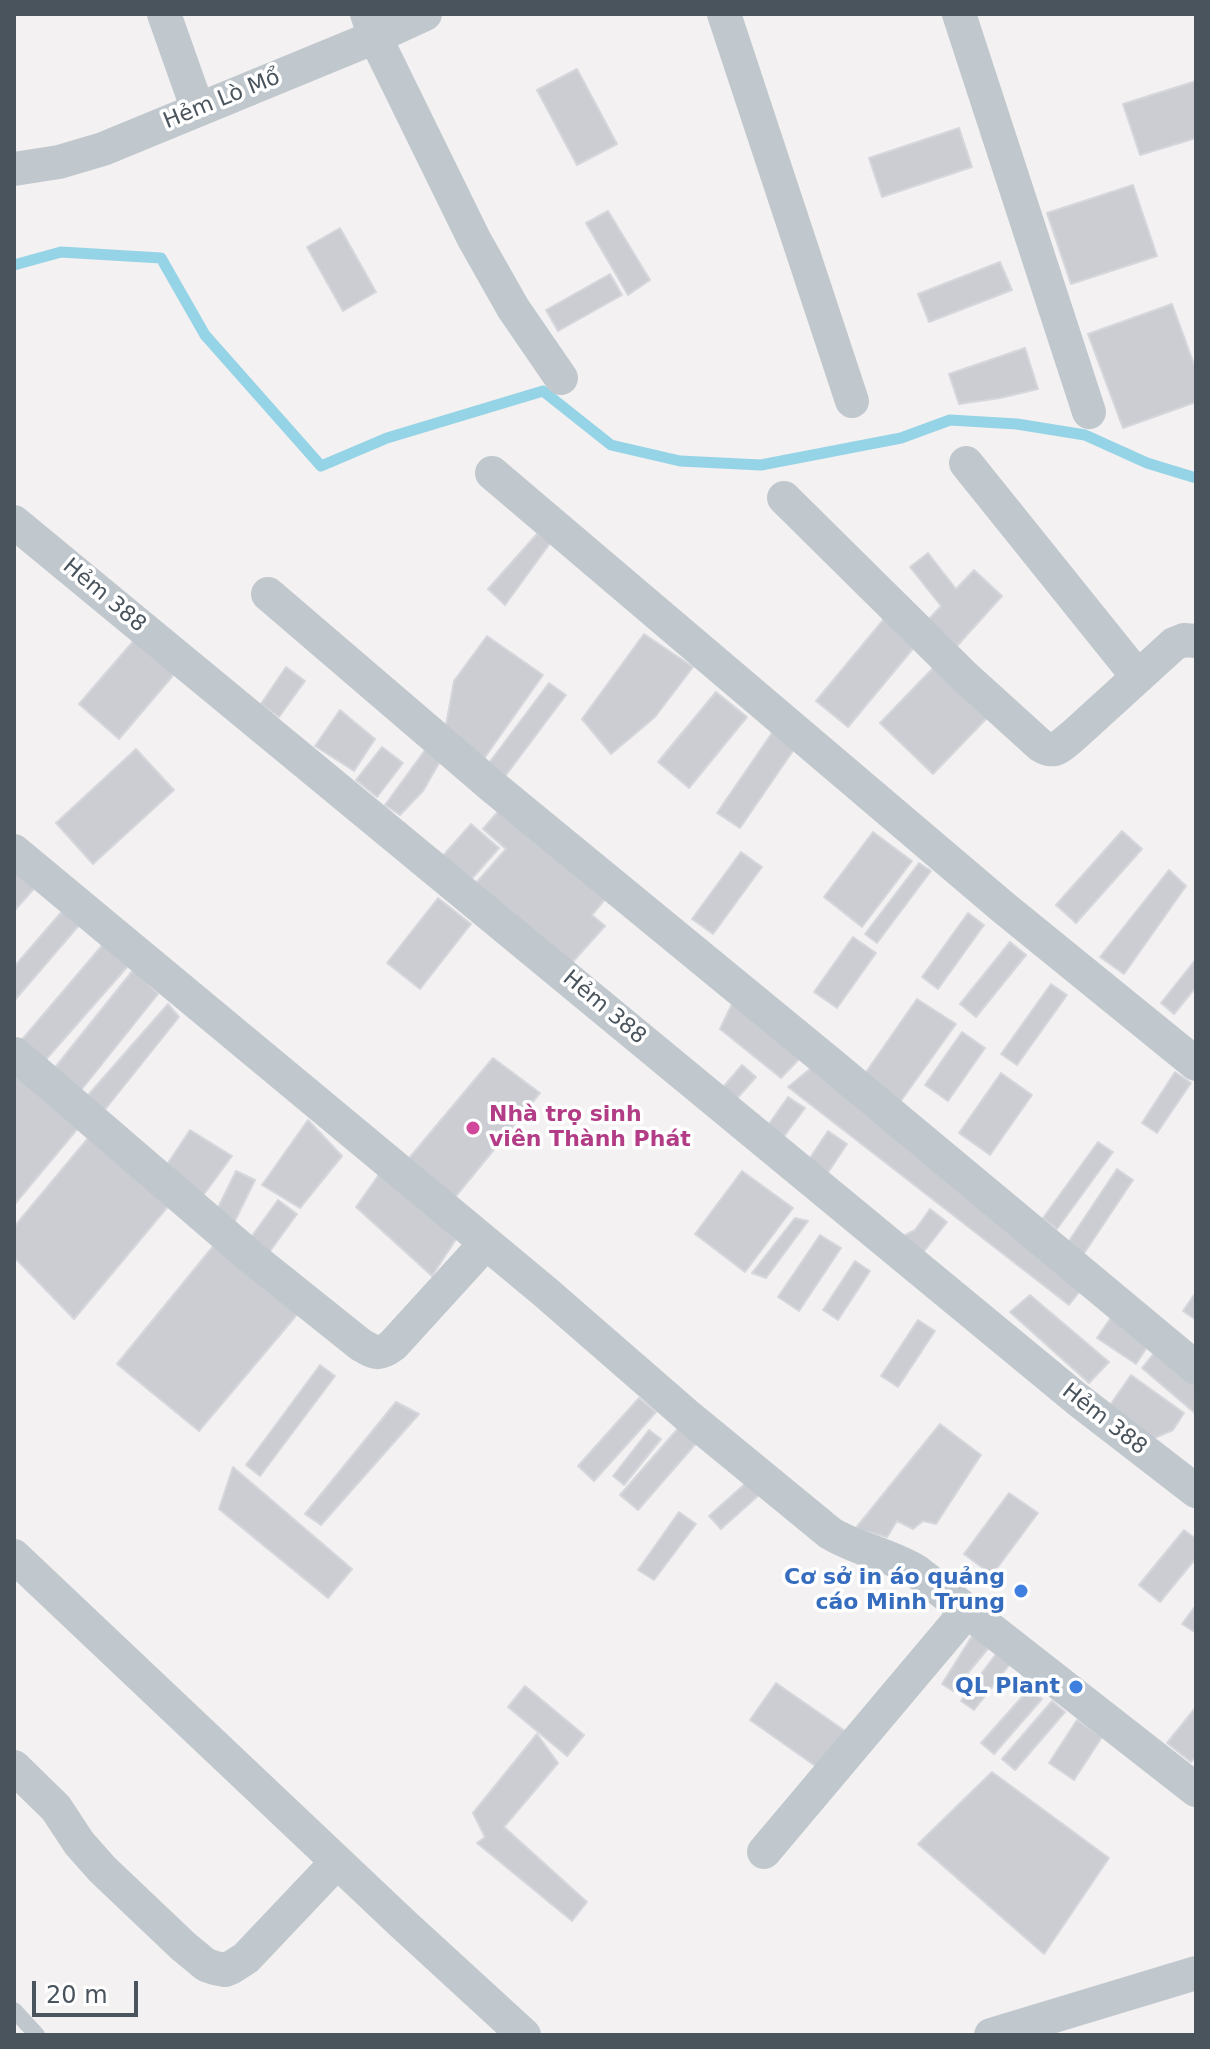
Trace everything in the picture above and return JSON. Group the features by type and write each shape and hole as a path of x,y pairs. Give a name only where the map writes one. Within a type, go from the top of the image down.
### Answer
{"street":[{"path":"164,14 198,110"},
{"name":"Hẻm Lò Mổ","path":"14,169 59,162 103,149 198,110 371,26 425,14"},
{"path":"724,14 852,401"},
{"path":"959,14 1089,412"},
{"path":"371,26 474,239 513,308 561,378"},
{"path":"966,463 1138,677"},
{"path":"492,473 1004,908 1196,1064"},
{"path":"784,498 964,676 1049,750 1055,750 1073,736 1174,644 1184,640 1196,641"},
{"name":"Hẻm 388","path":"14,522 1065,1389 1196,1491"},
{"path":"268,594 492,786 1196,1368"},
{"path":"14,851 830,1533 848,1544 901,1562 916,1571 1196,1790"},
{"path":"14,1054 251,1257 373,1352 384,1352 393,1345 486,1243"},
{"path":"14,1556 524,2035"},
{"path":"764,1852 967,1611"},
{"path":"14,1767 56,1808 79,1843 102,1869 183,1946 206,1965 215,1968 225,1970 246,1958 337,1862"},
{"path":"991,2035 1196,1973"}],"lane":[{"path":"14,2010 37,2035"}],"building":[{"path":"577,69 617,144 577,165 537,90"},
{"path":"1196,81 1196,138 1140,155 1123,104"},
{"path":"959,128 972,167 882,197 869,158"},
{"path":"1133,185 1157,256 1071,284 1047,213"},
{"path":"608,211 650,280 628,295 586,223"},
{"path":"340,228 376,292 343,311 307,247"},
{"path":"1000,262 1012,290 929,322 918,294"},
{"path":"610,274 622,295 558,331 546,310"},
{"path":"1172,304 1196,370 1196,402 1123,428 1088,334"},
{"path":"1025,348 1038,389 959,404 949,374"},
{"path":"537,534 551,542 505,605 488,589"},
{"path":"928,553 956,589 974,570 1002,596 957,646 928,620 941,606 910,567"},
{"path":"884,619 916,645 848,727 816,701"},
{"path":"644,634 693,667 655,717 611,754 582,719"},
{"path":"487,636 543,675 483,760 444,736 454,681"},
{"path":"136,638 176,672 119,739 79,704"},
{"path":"935,666 988,717 933,774 880,723"},
{"path":"286,667 305,681 279,717 261,704"},
{"path":"549,683 566,695 503,779 486,767"},
{"path":"716,692 747,717 689,788 658,762"},
{"path":"340,710 375,739 354,771 315,746"},
{"path":"774,730 797,745 740,828 717,813"},
{"path":"428,746 442,758 423,791 400,815 385,805"},
{"path":"382,747 403,763 377,797 356,780"},
{"path":"136,749 174,790 93,864 56,823"},
{"path":"507,801 611,892 592,915 605,926 570,965 476,883 506,849 483,829"},
{"path":"471,824 499,848 469,882 441,858"},
{"path":"1122,831 1142,849 1076,923 1056,905"},
{"path":"873,832 912,861 862,927 824,897"},
{"path":"741,852 762,867 713,934 692,919"},
{"path":"14,861 40,882 14,911"},
{"path":"919,863 931,871 877,943 865,934"},
{"path":"1169,870 1186,886 1124,974 1100,957"},
{"path":"438,898 471,924 420,989 387,963"},
{"path":"64,909 81,923 14,1001 14,967"},
{"path":"968,913 984,925 938,989 922,977"},
{"path":"853,937 876,953 837,1008 814,992"},
{"path":"105,942 128,966 42,1064 20,1042"},
{"path":"1010,942 1026,955 976,1017 960,1004"},
{"path":"1196,959 1196,987 1174,1014 1161,1003"},
{"path":"134,969 158,994 78,1094 49,1075"},
{"path":"1051,984 1067,995 1017,1065 1001,1054"},
{"path":"917,999 956,1024 898,1105 864,1075"},
{"path":"168,1004 179,1017 99,1117 82,1102"},
{"path":"732,1004 802,1056 781,1078 720,1029"},
{"path":"962,1032 985,1048 948,1101 925,1085"},
{"name":"Nhà trọ sinh viên Thành Phát","path":"493,1058 540,1093 452,1201 405,1163"},
{"path":"816,1064 1084,1286 1069,1305 788,1087"},
{"path":"742,1065 756,1077 732,1104 719,1092"},
{"path":"14,1070 84,1121 14,1205"},
{"path":"1175,1072 1191,1083 1157,1133 1142,1123"},
{"path":"1001,1073 1032,1095 990,1155 959,1133"},
{"path":"788,1097 805,1108 780,1142 764,1131"},
{"path":"308,1120 342,1156 300,1208 262,1185"},
{"path":"190,1130 232,1156 202,1197 166,1166"},
{"path":"828,1131 847,1144 825,1177 806,1164"},
{"path":"89,1137 170,1204 74,1319 14,1257 14,1227"},
{"path":"1098,1142 1113,1152 1057,1229 1043,1218"},
{"path":"383,1169 460,1233 432,1276 356,1207"},
{"path":"1117,1169 1133,1180 1079,1261 1063,1250"},
{"path":"236,1171 255,1180 232,1227 212,1220"},
{"path":"742,1171 793,1208 745,1272 695,1234"},
{"path":"278,1200 297,1214 268,1254 249,1240"},
{"path":"930,1209 947,1222 918,1259 895,1240 915,1230"},
{"path":"795,1218 808,1221 766,1278 752,1273"},
{"path":"820,1235 841,1248 799,1311 778,1297"},
{"path":"215,1244 300,1311 199,1431 117,1364"},
{"path":"855,1261 870,1271 838,1320 823,1310"},
{"path":"1196,1292 1196,1320 1183,1311"},
{"path":"1030,1295 1109,1362 1089,1383 1010,1312"},
{"path":"1112,1316 1151,1341 1136,1364 1097,1338"},
{"path":"918,1320 935,1331 898,1387 881,1376"},
{"path":"1158,1348 1196,1381 1196,1414 1142,1368"},
{"path":"320,1365 335,1376 260,1476 246,1465"},
{"path":"1131,1375 1184,1413 1173,1430 1150,1440 1106,1411"},
{"path":"639,1398 656,1412 594,1481 578,1466"},
{"path":"396,1402 419,1414 321,1525 305,1514"},
{"path":"940,1424 981,1455 936,1524 923,1521 913,1529 897,1521 887,1537 855,1529"},
{"path":"681,1425 699,1440 638,1510 620,1495"},
{"path":"649,1430 661,1439 624,1485 613,1476"},
{"path":"233,1467 352,1569 328,1598 219,1509"},
{"path":"747,1482 759,1495 721,1529 709,1516"},
{"path":"1009,1493 1038,1513 992,1575 964,1554"},
{"path":"679,1512 696,1524 654,1580 638,1570"},
{"path":"1184,1530 1196,1539 1196,1558 1160,1602 1139,1585"},
{"path":"1196,1605 1196,1633 1182,1624"},
{"path":"974,1633 991,1645 953,1691 942,1684"},
{"path":"996,1654 1010,1664 974,1710 961,1701"},
{"path":"776,1683 848,1733 821,1770 750,1720"},
{"path":"525,1686 584,1735 567,1756 508,1707"},
{"path":"1030,1688 1042,1699 994,1754 981,1743"},
{"path":"1052,1701 1065,1712 1015,1770 1002,1759"},
{"path":"1196,1707 1196,1756 1191,1762 1167,1743"},
{"path":"1077,1720 1102,1737 1074,1780 1049,1763"},
{"path":"537,1734 558,1763 504,1827 587,1902 572,1921 477,1843 485,1837 473,1813"},
{"path":"992,1772 1109,1858 1044,1954 918,1844"}],"waterway":[{"path":"14,265 61,252 161,258 205,335 321,466 387,438 543,391 611,445 680,461 761,465 901,438 950,420 1017,424 1085,435 1147,463 1196,478"}],"place":[{"name":"Nhà trọ sinh viên Thành Phát","path":"473,1128"},
{"name":"Cơ sở in áo quảng cáo Minh Trung","path":"1021,1591"},
{"name":"QL Plant","path":"1076,1687"}]}
